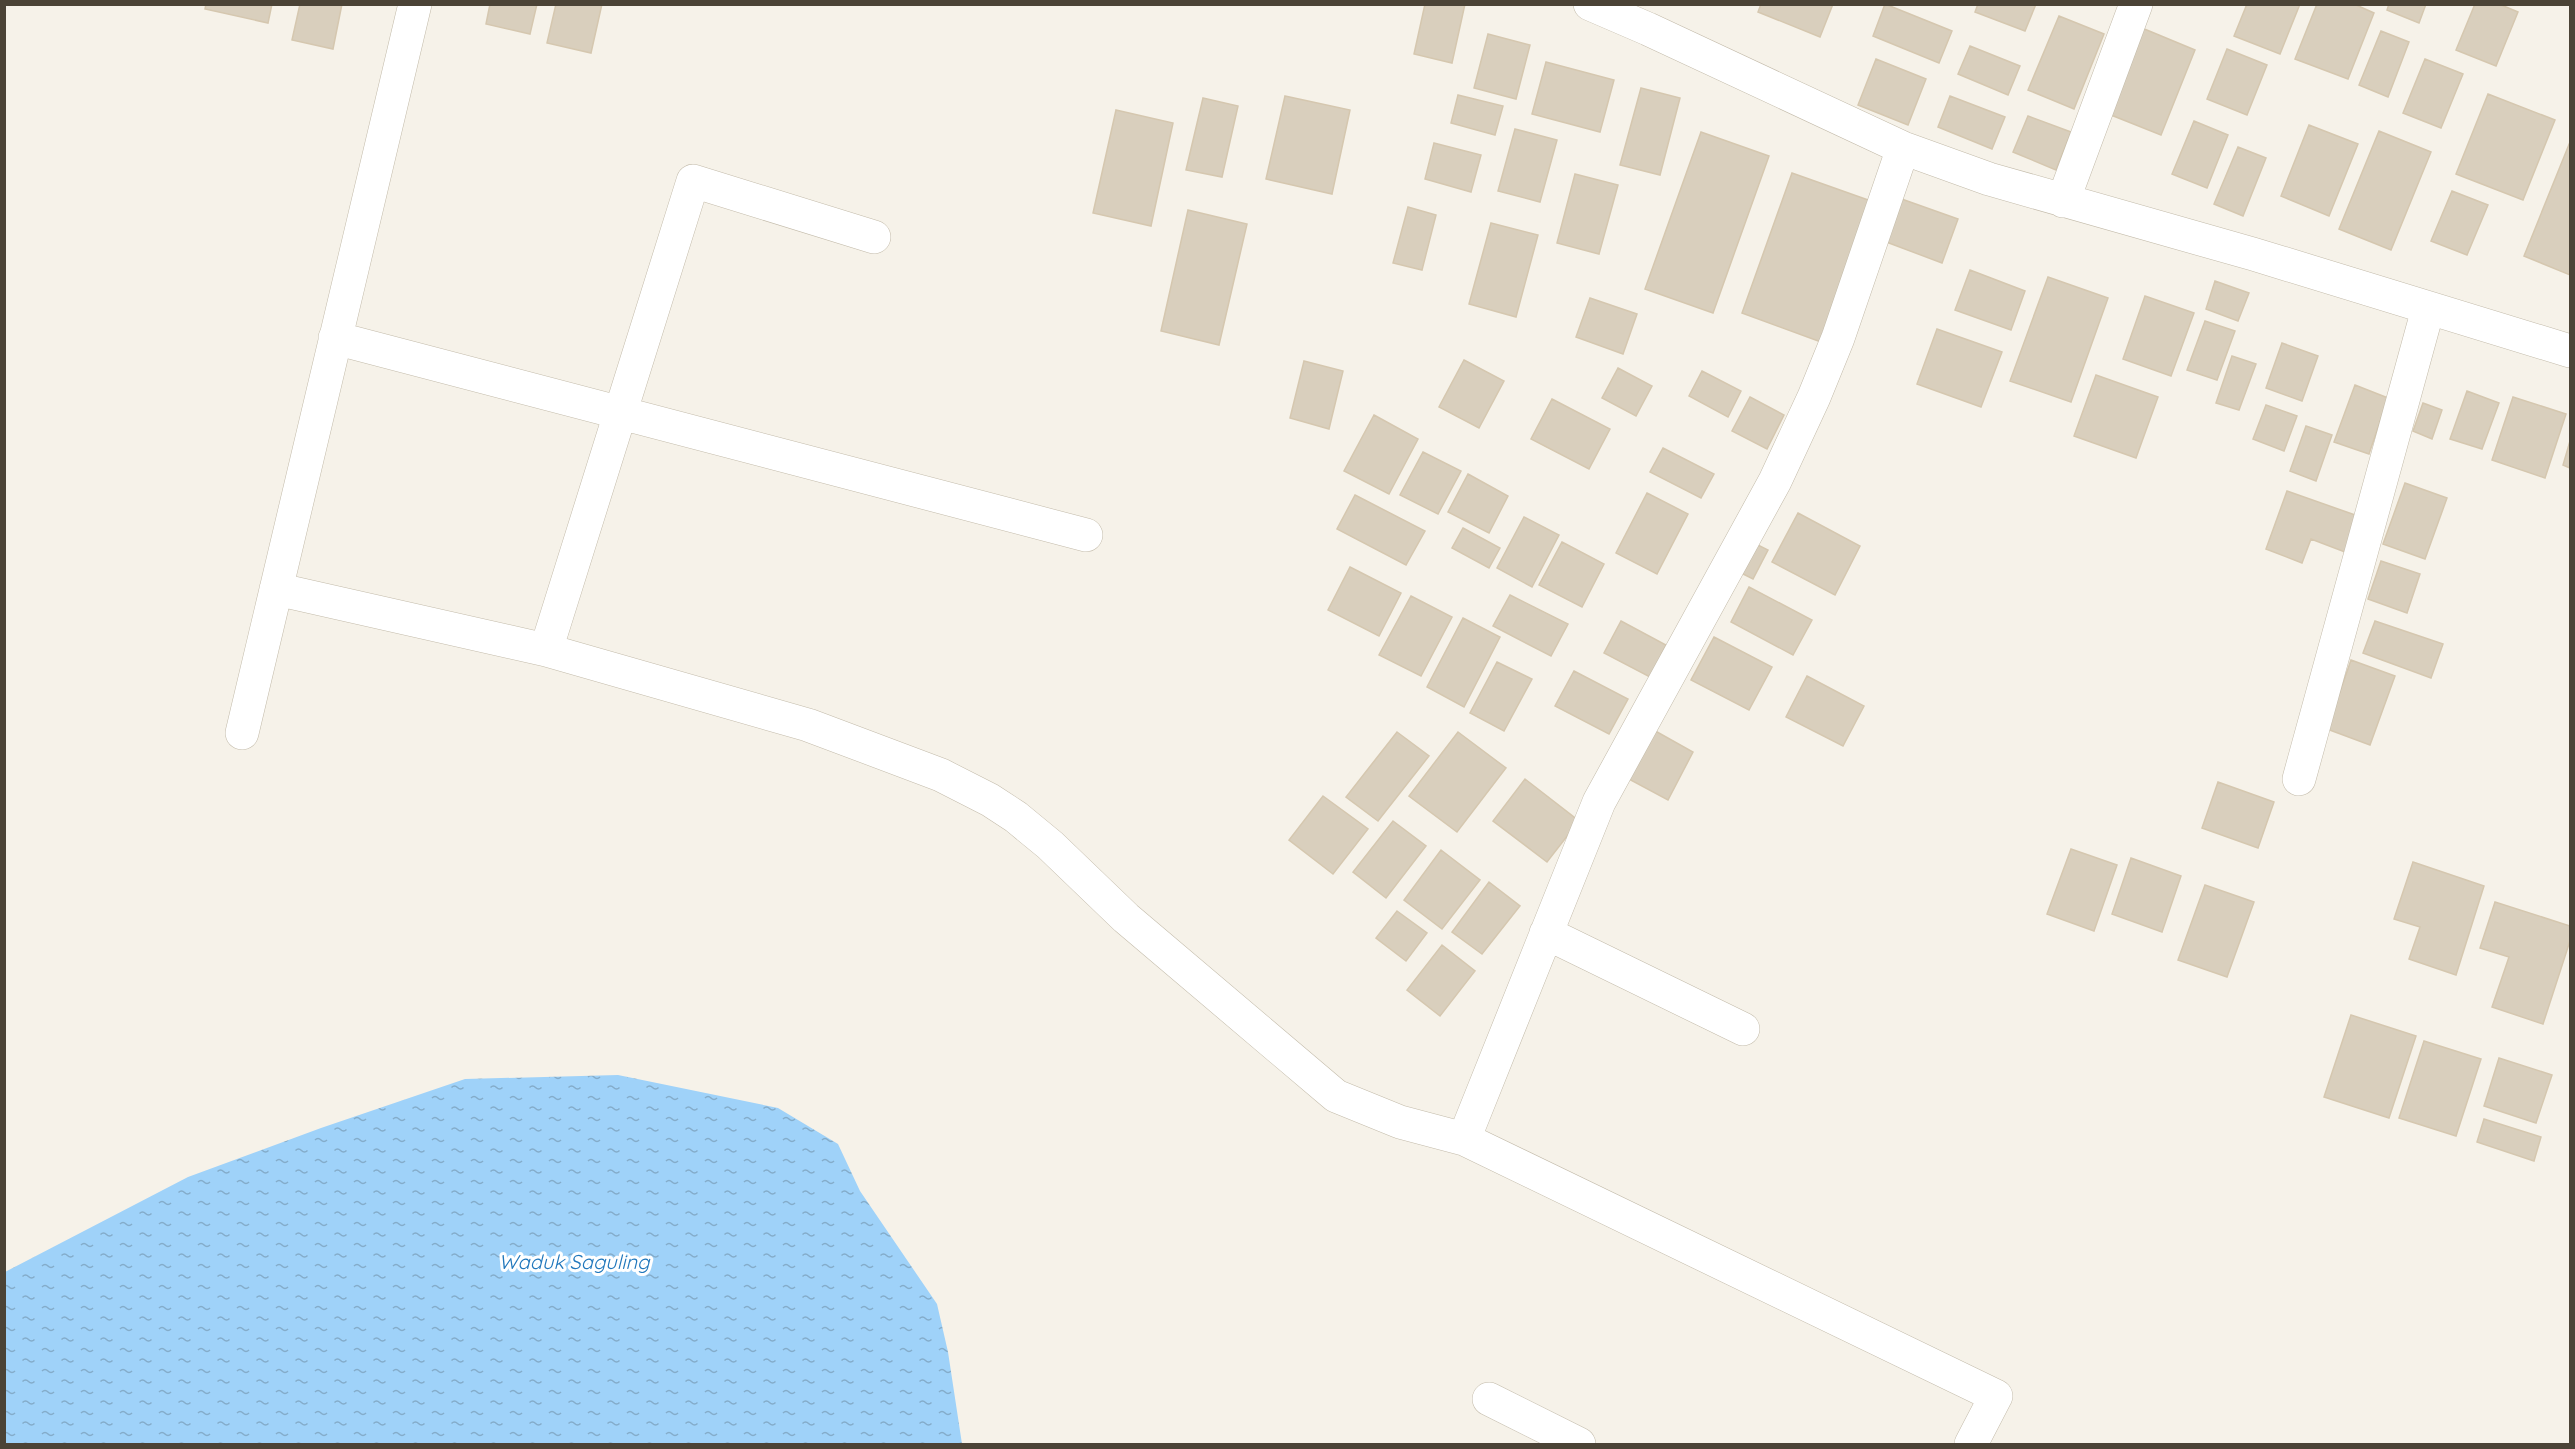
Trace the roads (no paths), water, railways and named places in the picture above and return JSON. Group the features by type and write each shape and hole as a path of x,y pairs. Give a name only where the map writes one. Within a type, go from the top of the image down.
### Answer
{"street":[{"path":"242,733 415,4"},
{"path":"1590,4 1903,148 1989,179 2253,254 2571,351"},
{"path":"2063,201 2136,4"},
{"path":"1464,1140 1599,802 1775,481 1814,397 1838,338 1903,148"},
{"path":"546,650 693,181 874,237"},
{"path":"2299,779 2428,309"},
{"path":"335,339 1086,535"},
{"path":"276,589 546,650 808,725 896,757 990,800 1016,817 1050,845 1126,918 1320,1085 1336,1096 1400,1122 1464,1140 1996,1396 1971,1444"},
{"path":"1546,933 1743,1029"},
{"path":"1490,1399 1579,1444"}],"water":[{"name":"Waduk Saguling","path":"618,1075 778,1108 838,1144 860,1191 937,1304 948,1352 962,1444 5,1444 5,1272 188,1177 321,1128 465,1079"}]}
